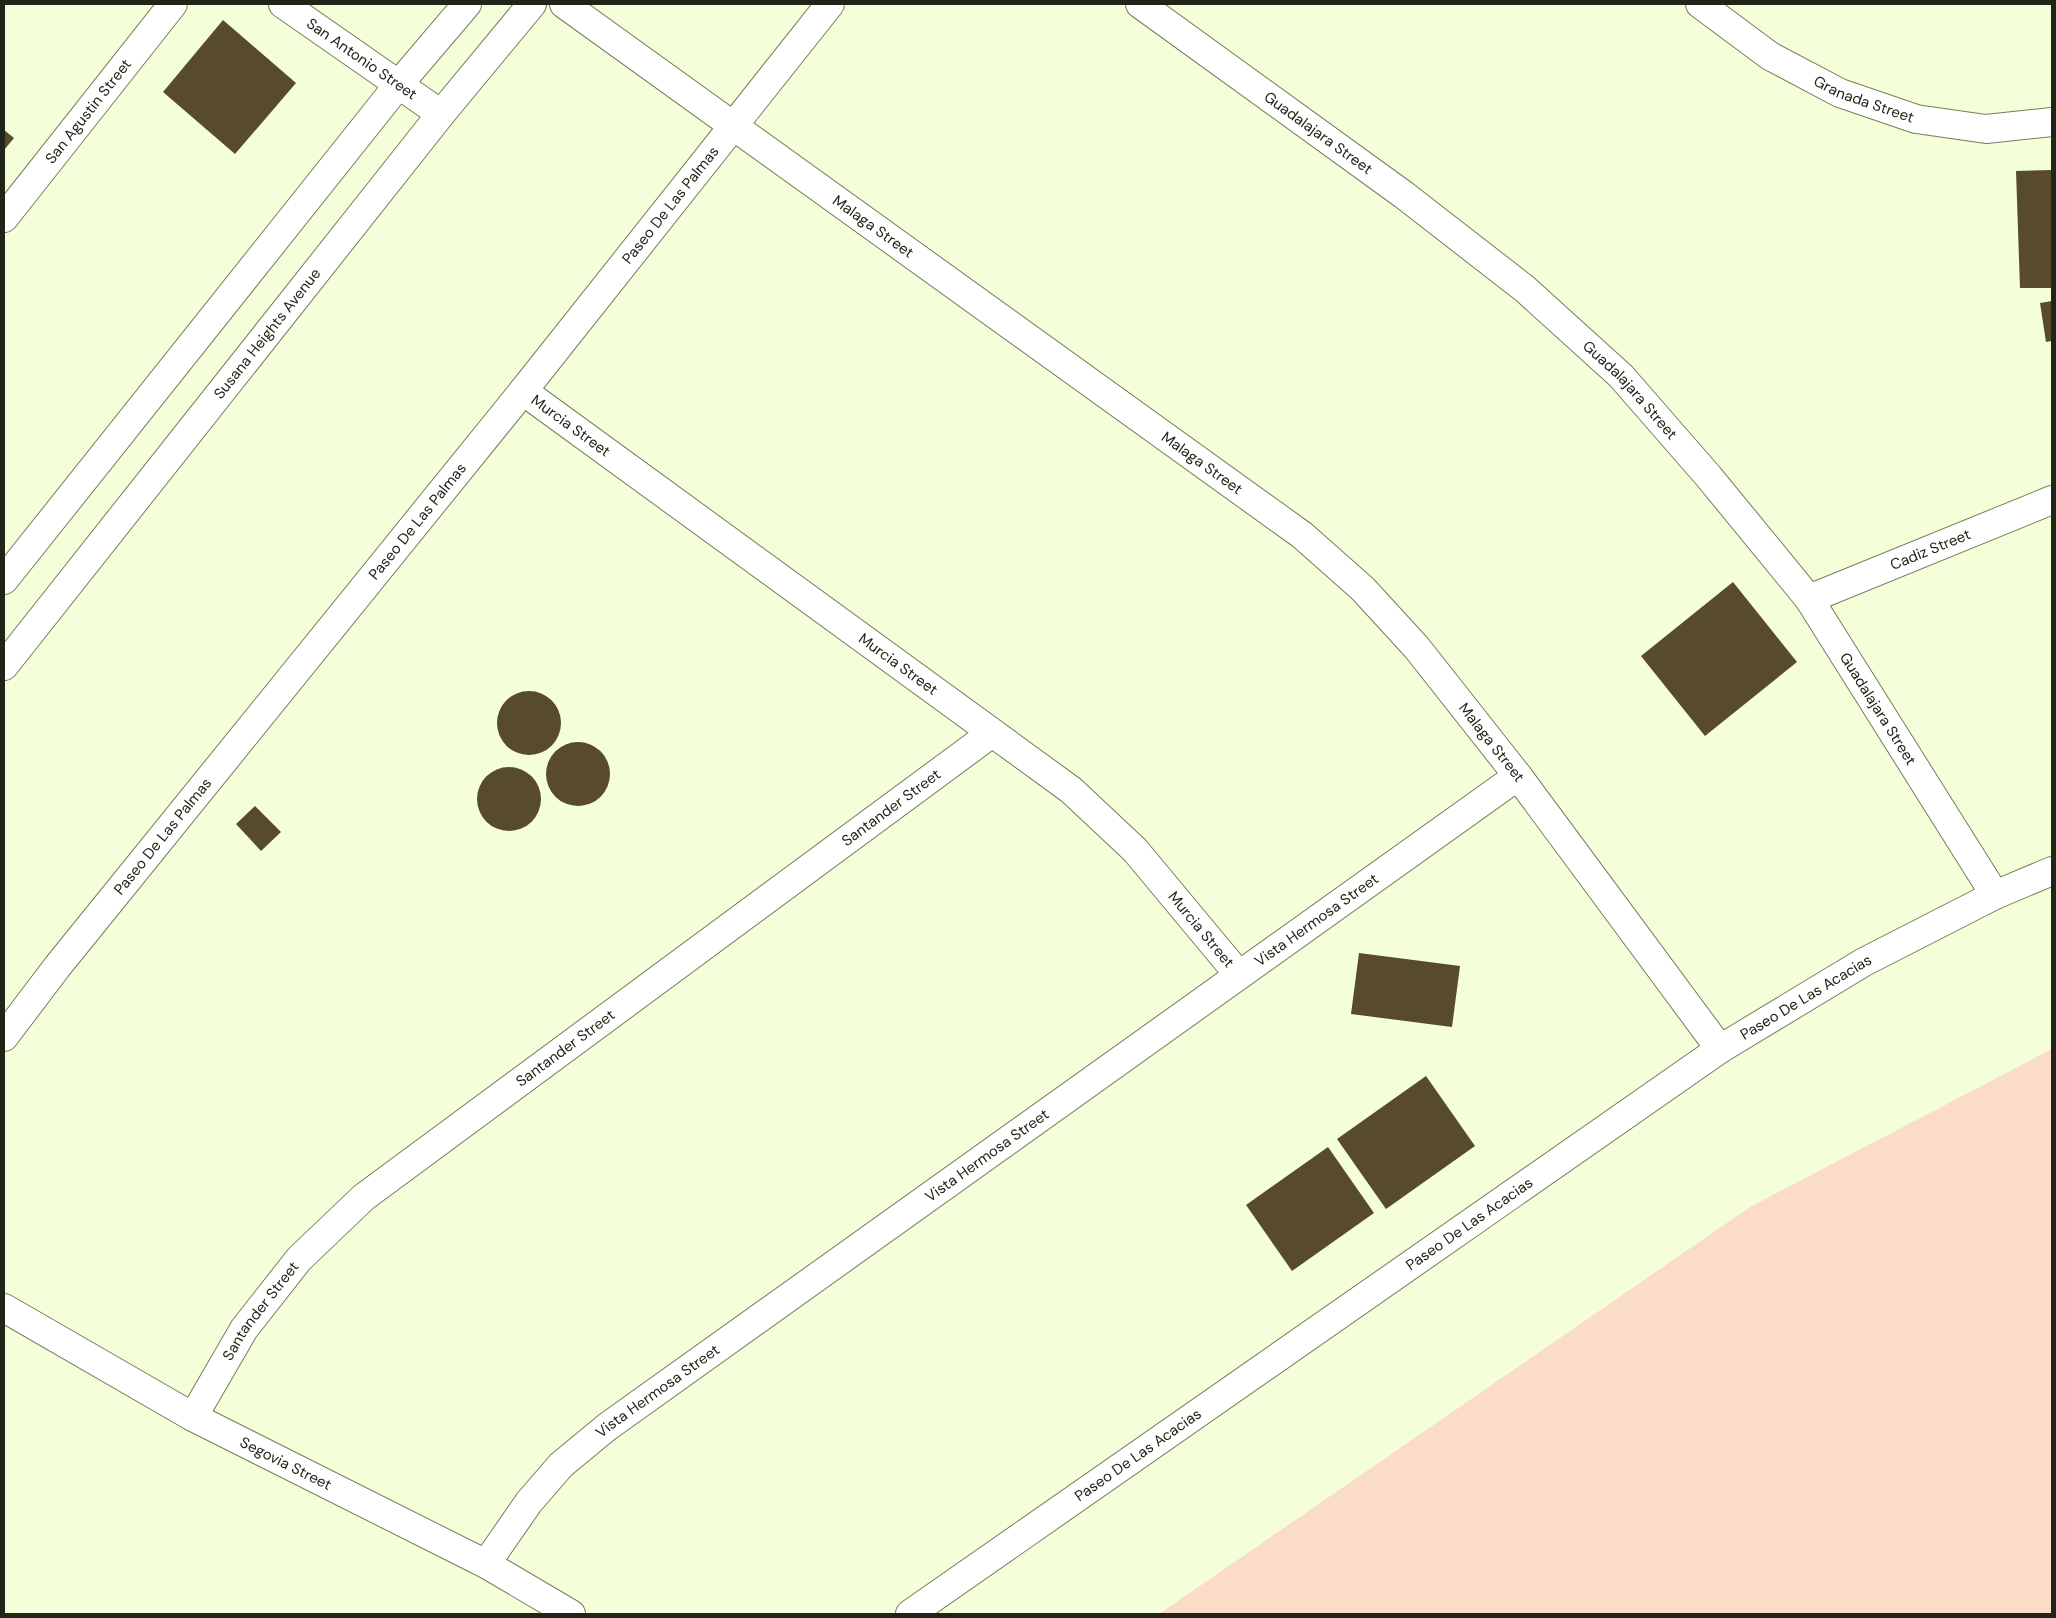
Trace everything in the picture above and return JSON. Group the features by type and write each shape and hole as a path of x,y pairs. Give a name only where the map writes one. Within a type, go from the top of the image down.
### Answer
{"street":[{"name":"San Agustin Street","path":"4,218 172,4"},
{"name":"San Antonio Street","path":"283,4 441,114"},
{"path":"4,580 399,84 466,4"},
{"name":"Susana Heights Avenue","path":"4,666 441,114 532,4"},
{"name":"Malaga Street","path":"564,4 1302,535 1363,590 1416,648 1518,776 1720,1048"},
{"name":"Paseo De Las Palmas","path":"4,1037 57,967 523,391 830,4"},
{"name":"Guadalajara Street","path":"1140,4 1404,195 1533,295 1621,376 1709,476 1808,599 1995,895"},
{"name":"Granada Street","path":"1700,4 1770,56 1840,93 1916,119 1986,129 2052,122"},
{"name":"Murcia Street","path":"523,391 1070,790 1135,850 1239,975"},
{"name":"Cadiz Street","path":"1808,599 2052,500"},
{"name":"Santander Street","path":"193,1417 244,1329 292,1266 364,1197 992,733"},
{"name":"Vista Hermosa Street","path":"486,1564 528,1502 561,1465 607,1426 1518,776"},
{"name":"Paseo De Las Acacias","path":"910,1614 1720,1048 1864,962 1995,895 2052,871"},
{"name":"Segovia Street","path":"4,1308 193,1417 486,1564 571,1614"}],"shaded area":[{"path":"2052,1049 2052,1614 1159,1614 1750,1207"}],"building":[{"path":"223,20 296,83 235,154 163,92"},
{"path":"4,130 14,138 4,150"},
{"path":"2052,170 2052,288 2020,288 2016,171"},
{"path":"2052,301 2052,341 2046,342 2040,303"},
{"path":"1733,582 1797,662 1705,736 1641,656"},
{"path":"529,691 547,697 555,705 561,723 555,741 547,749 529,755 511,749 503,741 497,723 503,705 511,697"},
{"path":"578,742 596,747 601,751 605,756 610,774 605,792 601,797 596,801 578,806 560,801 555,797 551,792 546,774 551,756 555,751 560,747"},
{"path":"509,767 521,770 532,776 538,787 541,799 538,811 532,822 521,828 509,831 497,828 486,822 480,811 477,799 480,787 486,776 497,770"},
{"path":"255,806 281,832 261,851 236,824"},
{"path":"1359,953 1460,966 1452,1027 1351,1014"},
{"path":"1426,1076 1475,1146 1386,1209 1337,1139"},
{"path":"1328,1147 1374,1213 1292,1271 1246,1205"}]}
